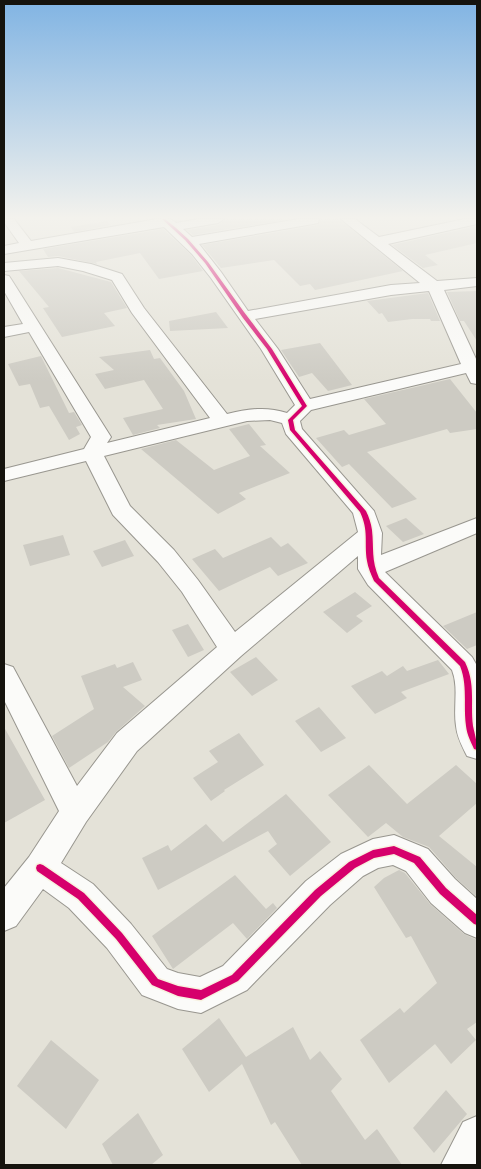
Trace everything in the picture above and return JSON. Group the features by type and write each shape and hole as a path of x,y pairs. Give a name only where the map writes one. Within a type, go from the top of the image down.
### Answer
{"street":[{"path":"106,274 117,277 138,310 172,352 222,421"},
{"path":"215,274 244,316 263,339 305,406"},
{"path":"290,420 305,406 475,372 435,287 418,274"},
{"path":"4,279 101,437 92,453"},
{"path":"244,316 391,290 477,282"},
{"path":"4,332 32,327"},
{"path":"4,475 247,415 271,414 290,420"},
{"path":"290,420 293,430 363,511 370,523 370,569 376,579 463,664 468,674 470,736 477,747"},
{"path":"92,453 121,510 166,556 190,586 232,649"},
{"path":"370,569 477,525"},
{"path":"4,914 40,868 74,812 127,742 232,649 370,533"},
{"path":"4,674 74,812"},
{"path":"40,868 81,896 119,936 155,982 178,991 202,995 236,978 318,893 352,865 373,854 394,850 417,860 443,891 477,921"},
{"path":"461,1165 477,1136"}],"building":[{"path":"21,274 79,274 111,282 127,308 104,313 115,326 62,337 43,308 49,307"},
{"path":"155,274 189,274 159,279"},
{"path":"288,274 391,274 315,290 310,284 300,286"},
{"path":"477,291 477,341 464,321 460,321 447,292"},
{"path":"428,293 440,321 412,319 388,322 382,313 379,314 367,301"},
{"path":"216,312 228,328 170,331 169,321"},
{"path":"320,343 352,385 328,391 312,373 299,377 281,350"},
{"path":"150,350 154,359 160,358 184,391 196,419 157,425 160,428 133,435 123,418 163,409 144,380 105,389 95,374 114,370 99,357"},
{"path":"41,356 69,413 74,412 82,425 76,427 80,434 69,440 49,406 40,408 30,384 19,386 8,364"},
{"path":"450,379 477,413 477,429 450,433 447,429 367,452 417,499 392,508 349,464 342,467 316,438 344,430 349,435 386,424 364,399"},
{"path":"249,424 266,445 260,446 290,473 239,493 246,499 218,514 141,449 176,440 214,470 250,456 229,429"},
{"path":"406,518 424,534 403,542 386,526"},
{"path":"63,535 70,555 30,566 23,545"},
{"path":"271,537 281,547 288,543 308,563 278,576 270,567 219,591 192,559 215,549 223,558"},
{"path":"125,540 134,556 102,567 93,551"},
{"path":"355,592 372,606 356,616 363,621 347,633 323,612"},
{"path":"477,612 477,645 467,649 443,626"},
{"path":"188,624 204,650 188,657 172,630"},
{"path":"256,657 278,680 252,696 230,672"},
{"path":"438,660 449,674 401,692 407,698 375,714 351,686 382,671 387,676 403,666 407,671"},
{"path":"133,662 142,680 123,687 145,706 116,732 108,742 69,768 52,736 94,709 81,676 115,664 117,668"},
{"path":"319,707 346,738 321,752 295,721"},
{"path":"4,727 45,800 4,823"},
{"path":"239,733 264,765 224,790 211,801 193,778 218,762 209,751"},
{"path":"369,765 407,804 456,765 477,784 477,803 439,836 477,867 477,897 456,878 429,847 403,837 386,823 368,837 328,795"},
{"path":"286,794 331,842 290,876 268,851 277,844 268,831 158,890 142,858 168,845 171,851 206,824 223,842"},
{"path":"399,870 405,873 430,904 464,934 477,940 477,1022 467,1029 476,1040 451,1064 435,1044 389,1083 360,1040 400,1008 404,1013 437,983 411,936 406,938 374,887 384,878"},
{"path":"235,875 266,909 273,903 277,908 247,939 233,923 173,969 152,936"},
{"path":"219,1018 246,1057 293,1027 310,1060 320,1051 342,1079 331,1091 365,1140 377,1129 402,1165 302,1165 275,1122 271,1125 242,1064 209,1092 182,1049"},
{"path":"51,1040 99,1080 66,1129 17,1086"},
{"path":"446,1090 467,1114 434,1153 413,1128"},
{"path":"138,1113 163,1155 151,1165 113,1165 102,1144"}],"cycle path":[{"path":"215,274 261,337 305,406 290,420 293,430 363,511 369,529 370,561 376,579 463,664 469,684 470,726 472,737 477,747"},
{"path":"40,868 81,896 119,936 155,982 178,991 201,995 235,978 318,893 352,865 373,854 394,850 417,860 443,891 477,921"}]}
